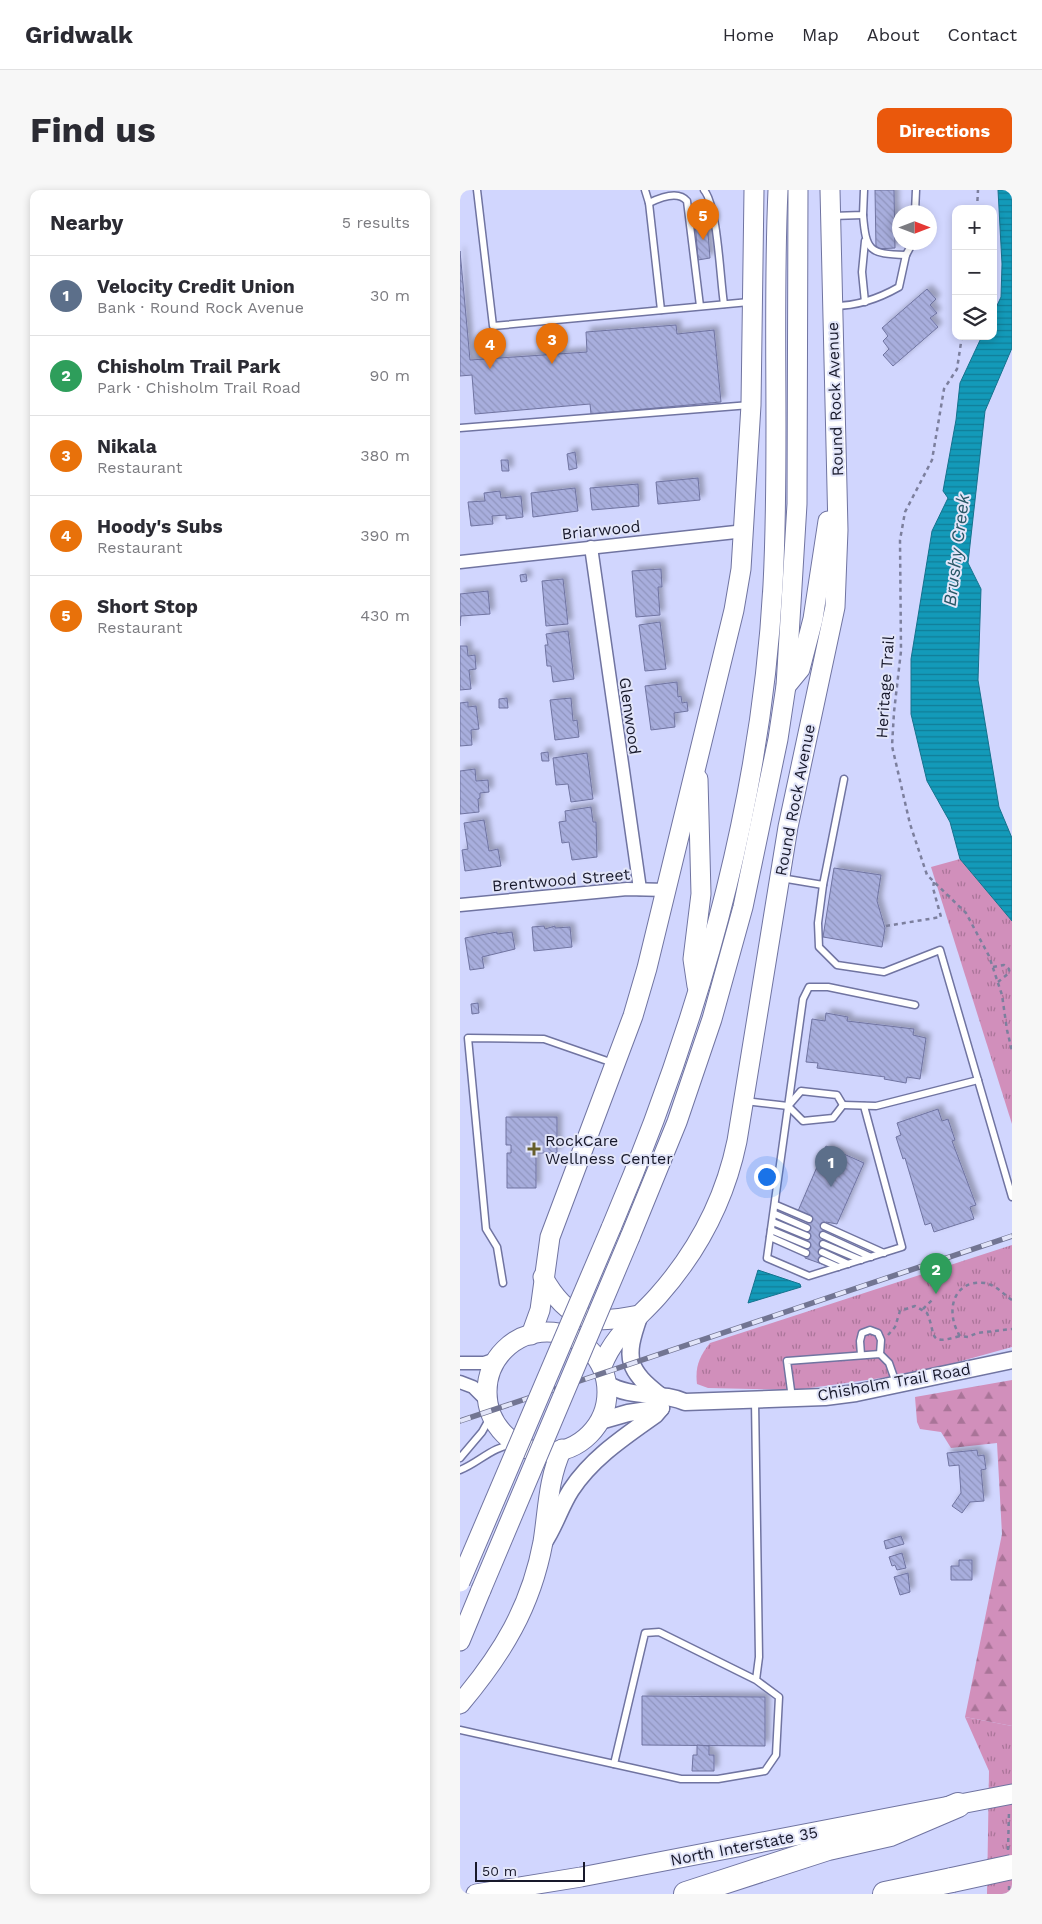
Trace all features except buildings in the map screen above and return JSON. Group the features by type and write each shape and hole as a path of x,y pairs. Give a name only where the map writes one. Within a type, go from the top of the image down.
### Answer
{"highway":[{"path":"686,1894 828,1848 890,1834 958,1805"},
{"path":"886,1894 1012,1867"}],"main road":[{"path":"531,1335 540,1310 543,1277 550,1237 560,1204 616,1064 636,1006 734,610 745,531 751,405 754,190"},
{"path":"460,1582 654,1126 698,993 723,907 744,808 770,635 777,482 778,190"},
{"path":"460,1640 630,1237 694,1078 731,952 756,850 786,686 797,504 798,190"},
{"name":"Round Rock Avenue","path":"602,1366 617,1337 691,1256 717,1206 734,1156 788,827 834,607 838,566 838,468 830,190"},
{"path":"786,686 800,668 813,619 830,500 838,468"},
{"path":"696,766 700,800 701,894 693,959 698,993"},
{"path":"543,1277 553,1295 564,1308 579,1317 599,1321 613,1321 639,1315"},
{"path":"551,1334 570,1338 587,1348 602,1366 607,1384 607,1404 600,1421 584,1439 562,1449 547,1451 520,1445 501,1431 489,1408 488,1377 496,1359 510,1346 531,1335 551,1334"},
{"path":"460,1704 510,1638 530,1592 542,1544 552,1475 562,1449"},
{"name":"North Interstate 35","path":"476,1894 581,1877 1012,1794"},
{"path":"460,1889 471,1894"}],"street":[{"name":"Briarwood","path":"460,562 745,531"},
{"name":"Glenwood","path":"591,547 640,888"},
{"name":"Brentwood Street","path":"460,905 640,888 666,890"},
{"path":"542,1544 554,1527 564,1502 583,1475 599,1458 655,1415 662,1403 642,1381 631,1362 632,1337 639,1315"},
{"path":"460,1364 484,1363 496,1359"},
{"name":"Chisholm Trail Road","path":"607,1384 636,1395 676,1406 685,1402 792,1399 856,1393 1012,1360"},
{"path":"460,1382 473,1387 489,1408"},
{"name":"Chisholm Trail Road","path":"600,1421 662,1403"}],"lane":[{"path":"477,190 493,326 753,302"},
{"path":"645,190 649,203 661,310"},
{"path":"704,190 709,196 713,215 724,304"},
{"path":"864,190 865,241 862,272 865,302"},
{"path":"915,205 916,190"},
{"path":"649,203 660,198 678,196 684,197 687,201 700,306"},
{"path":"830,216 863,215"},
{"path":"865,241 874,250 906,255"},
{"path":"832,306 865,302 878,298 899,287 909,250"},
{"path":"460,428 751,405"},
{"path":"844,780 823,885 818,923 819,947 838,965 884,972 940,950 1012,1197"},
{"path":"779,878 823,885"},
{"path":"864,1106 902,1247 809,1276 767,1258 775,1214 803,999 809,987 828,987 915,1005"},
{"path":"503,1283 497,1247 486,1229 468,1038 544,1039 616,1064"},
{"path":"843,1105 876,1106 978,1080"},
{"path":"788,1106 801,1091 837,1094 843,1105"},
{"path":"744,1100 788,1106 803,1121 833,1118 843,1105"},
{"path":"776,1205 809,1219"},
{"path":"775,1214 807,1228"},
{"path":"773,1222 807,1236"},
{"path":"824,1226 884,1253"},
{"path":"771,1230 807,1244"},
{"path":"823,1235 871,1256"},
{"path":"770,1237 806,1253"},
{"path":"823,1244 861,1260"},
{"path":"838,1267 822,1256 848,1264"},
{"path":"862,1355 860,1341 862,1333 870,1330 878,1333 881,1340 880,1354"},
{"path":"792,1399 787,1360 880,1354 889,1363 897,1384"},
{"path":"755,1400 759,1657 756,1680"},
{"path":"460,1458 482,1432 489,1408"},
{"path":"460,1470 478,1462 499,1448 520,1445"},
{"path":"460,1730 681,1779 718,1779 765,1771 776,1756 779,1697 756,1680 659,1632 645,1633 614,1764"}],"path":[{"path":"978,190 978,205"},
{"name":"Heritage Trail","path":"961,340 957,369 944,389 932,460 925,477 905,512 900,540 901,651 892,746 910,824 928,875 966,912 993,967 1002,995 1012,1052"},
{"path":"886,926 941,917 933,888 934,882"},
{"path":"993,967 1004,965 1009,969 1009,973 998,982"},
{"path":"1007,1030 1012,1032"},
{"path":"960,1336 951,1313 952,1303 959,1293 967,1287 984,1283 993,1286 1012,1300"},
{"path":"923,1309 932,1300"},
{"path":"881,1340 895,1327 900,1311 910,1306 923,1309 931,1320 932,1335 944,1341 960,1336 968,1337 1012,1329"}],"green space":[{"path":"960,859 1012,921 1012,1124 931,867"},
{"path":"1012,1245 1012,1347 947,1365 888,1377 796,1390 708,1388 697,1384 699,1362 710,1343"},
{"path":"1012,1380 1012,1726 965,1717 1002,1534 997,1443 951,1448 941,1432 920,1429 917,1422 915,1397"},
{"path":"965,1717 1012,1726 1012,1894 987,1894 989,1771"}],"water":[{"name":"Brushy Creek","path":"998,190 1012,190 1012,348 985,411 968,563 981,589 978,680 999,807 1012,838 1012,921 960,859 950,822 927,781 911,714 911,659 932,531 948,498 943,491 956,420 960,383 980,340 997,340 997,306 1001,297 1002,264"},
{"path":"758,1270 800,1284 801,1287 748,1303"}],"railway":[{"path":"460,1421 1012,1236"}],"place":[{"name":"Short Stop","path":"703,240"},
{"name":"Nikala","path":"552,364"},
{"name":"Hoody's Subs","path":"490,369"},
{"name":"RockCare Wellness Center","path":"534,1149"},
{"name":"Velocity Credit Union","path":"831,1187"},
{"name":"Chisholm Trail Park","path":"936,1294"}]}
